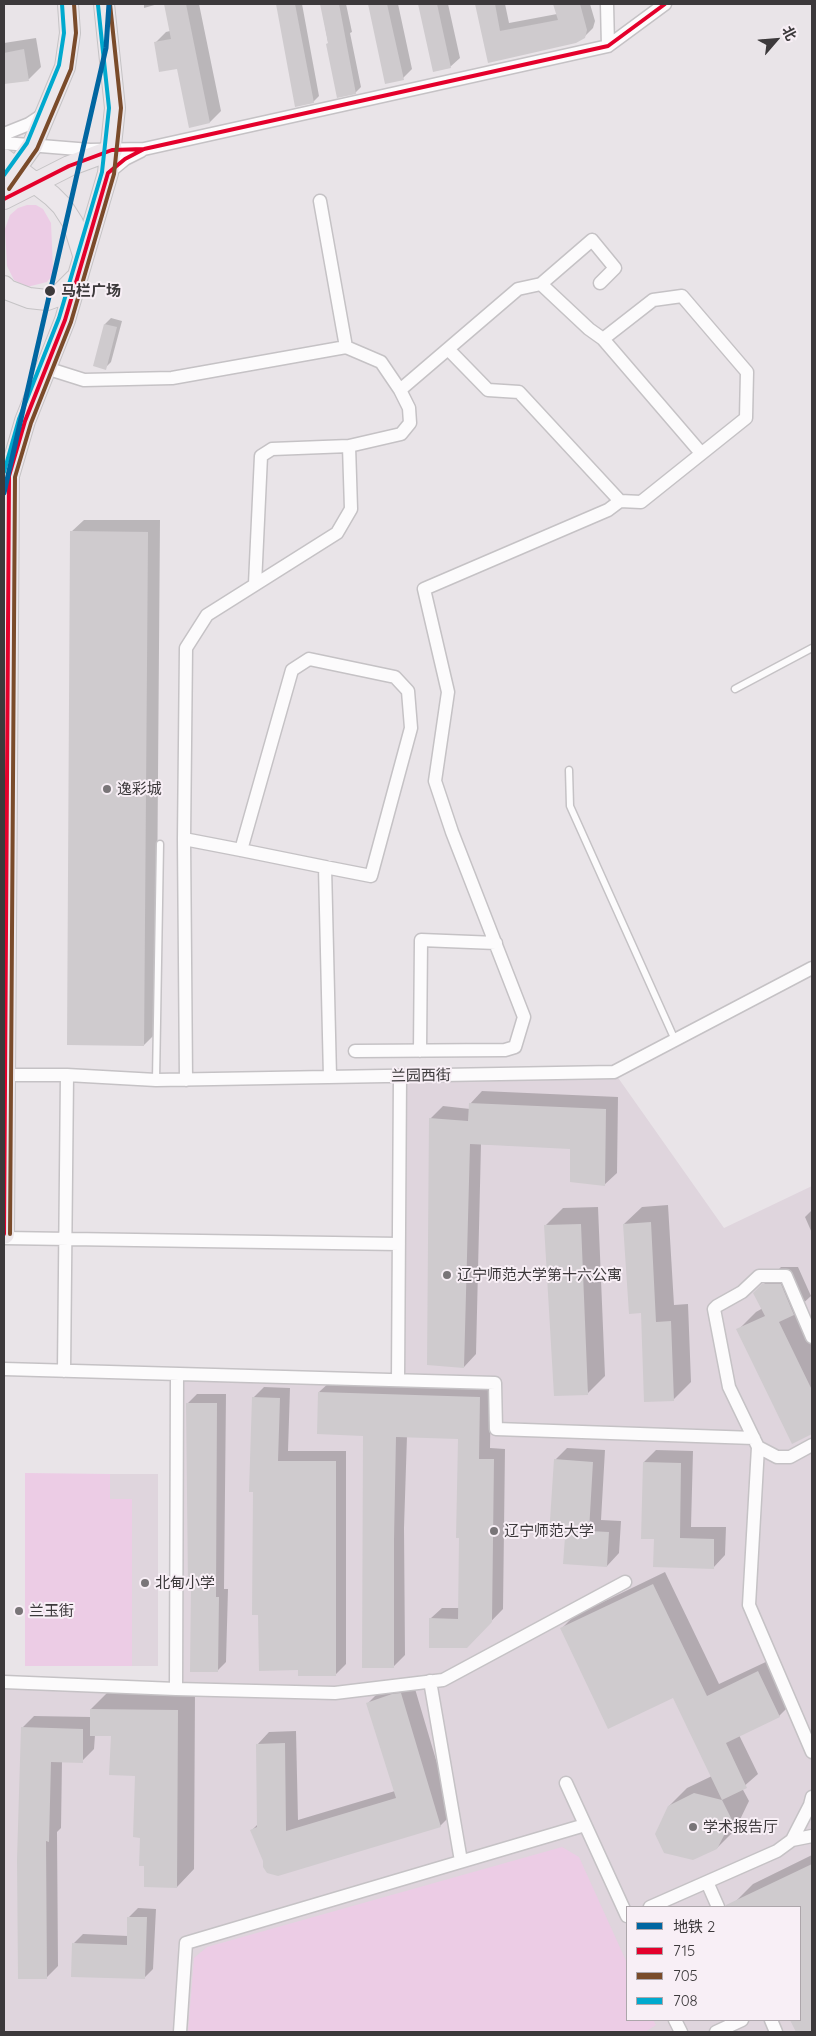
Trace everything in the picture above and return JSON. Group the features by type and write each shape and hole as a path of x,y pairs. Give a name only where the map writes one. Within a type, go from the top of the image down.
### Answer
{"main road":[{"path":"4,185 10,164 32,146 65,67 70,33 68,4"},
{"path":"4,1234 9,476 25,421 65,320 76,277 108,173 112,150 115,108 104,4"},
{"path":"4,199 75,163 112,150"},
{"path":"10,164 62,206 73,223 83,255"},
{"path":"4,286 8,290 29,298 47,300 58,296 76,277"}],"street":[{"path":"607,4 608,46"},
{"path":"4,143 112,150 144,149 608,46 665,4"},
{"path":"4,134 29,124 46,112"},
{"path":"108,173 125,159 144,149"},
{"path":"320,201 346,347"},
{"path":"400,390 518,289 541,284 592,240 615,268 600,283"},
{"path":"541,284 589,329 603,339 701,453"},
{"path":"355,1051 505,1050 515,1047 524,1017 452,832 435,782 448,692 424,589 608,510 620,501 641,502 746,418 747,372 682,296 653,300 603,339"},
{"path":"46,368 84,380 172,378 346,347 381,362 400,390 409,408 410,423 401,434 349,446 272,449 261,456 255,584"},
{"path":"448,349 488,390 519,392 620,501"},
{"path":"186,1080 184,839 186,648 207,615 337,533 351,509 349,446"},
{"path":"184,839 371,876 411,728 408,691 395,677 308,659 292,670 241,850"},
{"path":"326,867 330,1077"},
{"path":"420,1050 421,940 496,943"},
{"name":"兰园西街","path":"4,1075 186,1080 614,1072 812,968"},
{"path":"64,1371 67,1076"},
{"path":"398,1380 400,1076"},
{"path":"4,1238 399,1244"},
{"path":"812,1337 786,1276 759,1276 742,1292 714,1309 729,1387 756,1442 777,1457 790,1457 812,1445"},
{"path":"4,1369 495,1383 496,1429 756,1442"},
{"path":"176,1689 177,1374"},
{"path":"756,1442 749,1604 812,1752"},
{"path":"4,1682 176,1689 335,1692 443,1680 625,1582"},
{"path":"430,1681 461,1861"},
{"path":"566,1783 626,1914"},
{"path":"792,1840 810,1805 812,1797"},
{"path":"180,2032 186,1943 585,1825"},
{"path":"652,1906 777,1850 792,1840 812,1836"},
{"path":"707,1882 718,1906"},
{"path":"716,2032 740,2021"}],"lane":[{"path":"735,689 812,648"},
{"path":"569,770 570,806 675,1040"},
{"path":"156,1080 160,844"}],"shaded area":[{"path":"36,205 43,209 51,223 53,270 47,282 27,287 14,280 7,266 5,229 10,215 18,208"},
{"name":"辽宁师范大学","path":"614,1072 724,1228 812,1186 812,2032 4,2032 4,1682 176,1689 177,1374 398,1380 400,1076"},
{"path":"25,1473 110,1474 110,1499 132,1499 132,1666 25,1666"},
{"name":"北甸小学","path":"110,1474 158,1474 158,1666 132,1666 132,1499 110,1499"},
{"path":"562,1847 579,1857 626,1961 626,2021 654,2021 656,2025 645,2032 188,2032 194,1958 207,1947"}],"building":[{"path":"164,4 186,4 210,123 189,128 177,69 159,72 154,42 171,39"},
{"path":"276,4 295,4 314,103 295,107"},
{"path":"320,4 339,4 356,94 337,98"},
{"path":"368,4 387,4 404,80 385,84"},
{"path":"418,4 437,4 451,68 433,72"},
{"path":"475,4 495,4 500,31 558,20 553,4 580,4 587,30 585,38 576,43 488,63"},
{"path":"24,49 29,81 4,84 4,53"},
{"path":"104,324 117,327 106,370 93,366"},
{"name":"逸彩城","path":"70,531 148,532 144,1046 67,1045"},
{"name":"辽宁师范大学第十六公寓","path":"469,1103 606,1109 605,1186 570,1182 570,1149 470,1144 464,1368 427,1365 429,1118 468,1121"},
{"path":"651,1222 656,1322 671,1321 674,1401 644,1402 641,1313 629,1314 623,1224"},
{"path":"581,1224 588,1395 554,1396 544,1225"},
{"path":"762,1284 781,1284 794,1315 779,1322 812,1390 812,1434 792,1444 736,1329 765,1316 753,1293"},
{"path":"318,1392 480,1397 479,1459 494,1459 492,1622 467,1648 429,1648 429,1618 458,1619 459,1538 456,1538 458,1439 396,1437 394,1668 362,1668 363,1436 317,1434"},
{"path":"252,1397 280,1398 278,1461 336,1461 336,1676 298,1676 298,1670 259,1671 258,1615 252,1615 253,1492 249,1492"},
{"path":"186,1403 217,1403 216,1597 219,1597 218,1672 190,1672 191,1588 188,1587"},
{"path":"554,1459 593,1462 589,1531 609,1532 607,1567 563,1564 565,1537 549,1536"},
{"path":"643,1462 681,1463 680,1538 714,1539 714,1569 653,1567 654,1539 641,1539"},
{"path":"653,1584 707,1696 758,1671 780,1717 726,1743 747,1788 722,1800 673,1698 608,1729 560,1628"},
{"path":"401,1693 441,1827 278,1876 267,1873 263,1867 263,1861 250,1830 257,1827 256,1744 285,1743 286,1831 396,1798 366,1703 392,1694"},
{"path":"90,1709 178,1710 177,1888 144,1887 144,1866 139,1866 140,1838 133,1837 135,1776 109,1775 111,1736 90,1736"},
{"path":"21,1727 83,1729 83,1763 51,1762 49,1842 46,1841 47,1979 18,1979 17,1859"},
{"name":"学术报告厅","path":"694,1793 722,1800 732,1820 717,1849 693,1860 664,1853 655,1834 668,1806"},
{"path":"812,1864 812,2032 796,2032 790,2021 801,2021 801,1906 726,1905"},
{"path":"127,1917 147,1917 145,1979 71,1977 72,1943 127,1945"}],"metro line":[{"name":"2","path":"4,493 106,48 109,4"}],"transit line":[{"name":"708","path":"4,175 27,143 59,65 64,33 62,4"},
{"name":"705","path":"9,189 37,149 71,69 76,33 74,4"},
{"name":"705","path":"10,1234 15,477 31,423 71,322 114,174 121,108 110,4"},
{"name":"715","path":"4,199 69,166 112,150 144,149 608,46 665,4"},
{"name":"708","path":"4,472 19,419 59,318 102,172 109,108 98,5"},
{"name":"715","path":"4,1234 9,476 25,421 65,320 108,173 125,159 144,149"}],"place":[{"name":"马栏广场","path":"50,291"},
{"name":"逸彩城","path":"107,789"},
{"name":"辽宁师范大学第十六公寓","path":"447,1275"},
{"name":"辽宁师范大学","path":"494,1531"},
{"name":"北甸小学","path":"145,1583"},
{"name":"兰玉街","path":"19,1611"},
{"name":"学术报告厅","path":"693,1827"}]}
